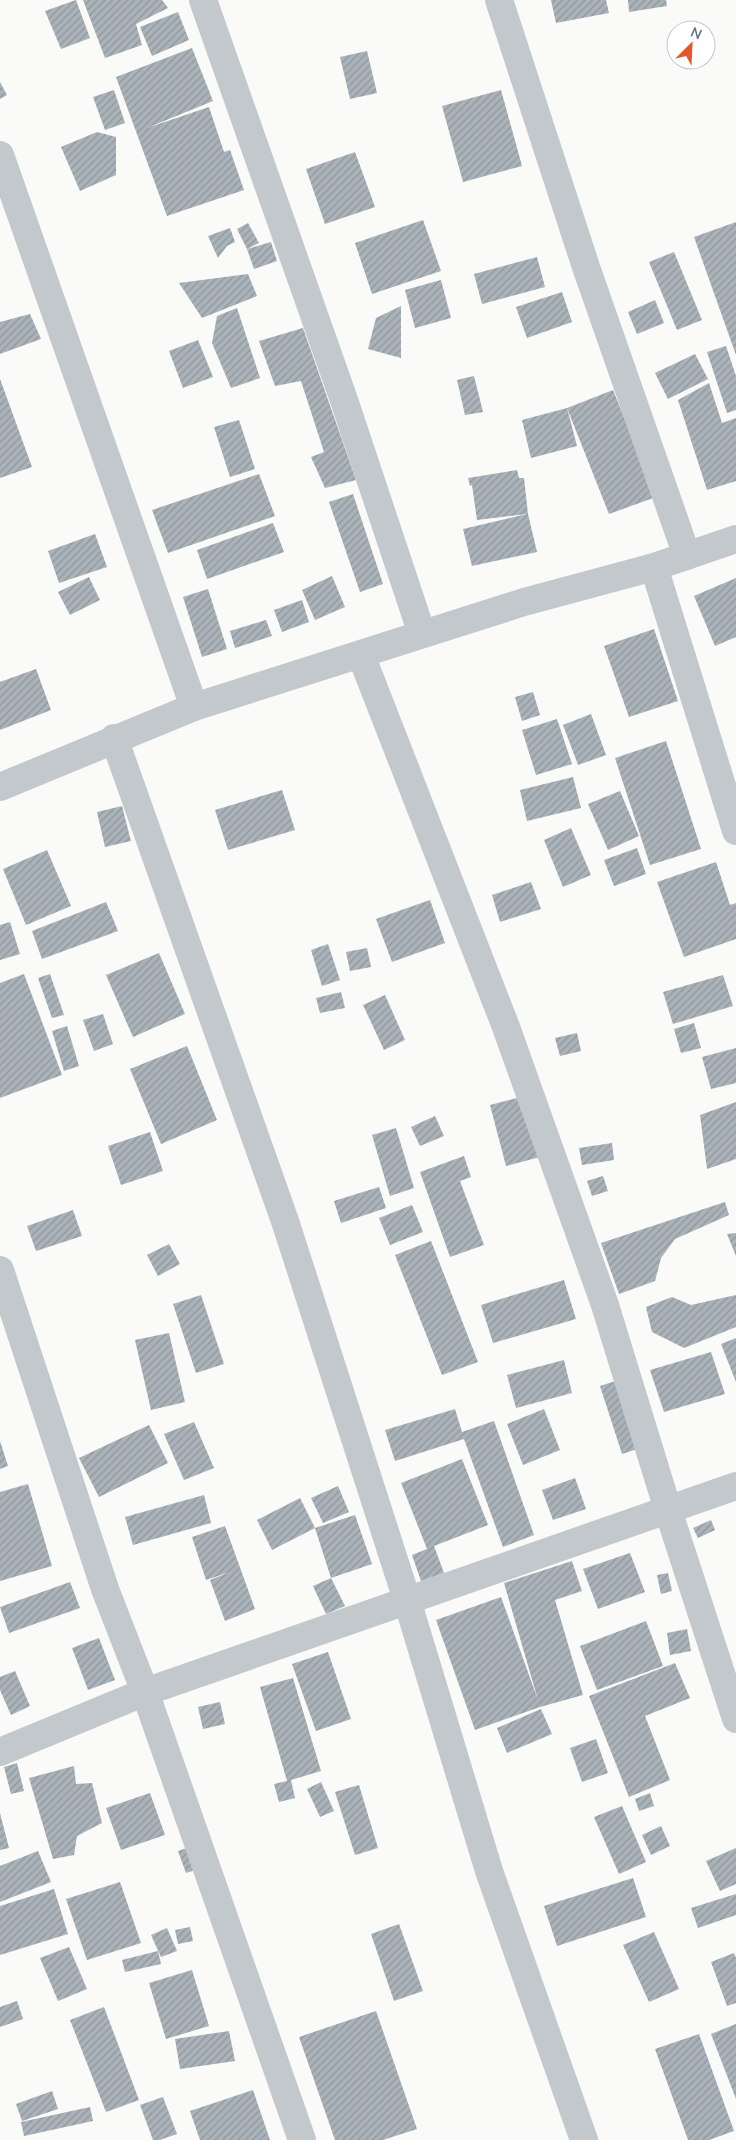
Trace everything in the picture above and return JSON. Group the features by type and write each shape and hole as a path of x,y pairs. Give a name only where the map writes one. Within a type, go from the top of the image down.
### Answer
{"street":[{"path":"203,0 344,400 422,634"},
{"path":"499,0 586,267 687,556"},
{"path":"0,155 194,707"},
{"path":"0,786 194,707 524,602 654,568 736,539"},
{"path":"654,568 736,831"},
{"path":"361,655 506,1027 602,1295 668,1510 736,1719"},
{"path":"114,738 286,1224 407,1600 489,1871 584,2140"},
{"path":"0,1270 105,1589 145,1692 302,2140"},
{"path":"0,1752 145,1692 736,1486"}],"building":[{"path":"76,0 90,38 61,49 45,11"},
{"path":"83,0 162,0 168,8 136,24 142,45 105,58"},
{"path":"551,0 606,0 609,13 556,23"},
{"path":"628,0 666,0 667,6 629,12"},
{"path":"178,12 189,40 152,56 140,27"},
{"path":"192,48 213,101 147,128 209,107 224,152 230,150 244,190 167,216 116,77"},
{"path":"367,51 377,93 350,99 340,57"},
{"path":"0,82 7,95 0,99"},
{"path":"114,90 125,123 105,130 93,97"},
{"path":"501,90 522,166 463,182 442,106"},
{"path":"97,132 116,137 116,175 80,191 61,147"},
{"path":"355,152 375,207 325,224 306,169"},
{"path":"423,220 441,271 372,294 355,243"},
{"path":"736,222 736,355 694,237"},
{"path":"248,223 259,243 247,249 237,229"},
{"path":"230,228 235,242 227,246 218,258 208,236"},
{"path":"271,242 277,261 254,269 247,249"},
{"path":"674,252 702,320 677,330 649,262"},
{"path":"537,257 545,287 482,304 474,274"},
{"path":"248,274 257,296 202,318 179,283"},
{"path":"441,280 451,318 415,328 405,290"},
{"path":"562,292 572,322 527,338 516,307"},
{"path":"655,300 664,323 637,334 628,312"},
{"path":"401,306 401,358 368,349 376,318"},
{"path":"237,308 260,378 231,388 212,343 217,316"},
{"path":"30,314 41,339 0,354 0,322"},
{"path":"303,328 356,480 325,488 311,457 324,452 301,381 275,386 259,341"},
{"path":"198,340 213,377 183,388 169,351"},
{"path":"726,346 736,376 736,410 727,413 707,352"},
{"path":"695,354 708,379 668,399 655,373"},
{"path":"474,376 483,412 465,415 457,380"},
{"path":"0,379 32,467 0,478"},
{"path":"709,383 722,423 736,418 736,481 707,490 678,400"},
{"path":"613,390 656,497 609,514 567,408"},
{"path":"567,408 577,446 531,458 522,420"},
{"path":"239,420 255,469 230,477 214,427"},
{"path":"517,470 519,478 524,478 528,514 537,552 472,566 463,529 527,514 477,520 472,485 470,486 468,478"},
{"path":"259,474 275,516 168,553 152,510"},
{"path":"353,494 383,584 360,592 329,502"},
{"path":"273,523 284,552 207,579 197,550"},
{"path":"95,534 107,567 59,583 48,551"},
{"path":"332,576 345,607 315,620 302,590"},
{"path":"89,577 100,600 70,615 58,592"},
{"path":"736,578 736,637 715,646 694,596"},
{"path":"208,589 227,649 202,657 183,597"},
{"path":"302,600 309,622 282,632 274,610"},
{"path":"266,620 272,636 235,648 230,631"},
{"path":"654,629 678,701 629,717 604,646"},
{"path":"36,669 51,710 0,730 0,682"},
{"path":"533,692 540,715 522,721 515,697"},
{"path":"591,714 606,755 578,765 563,725"},
{"path":"557,719 572,764 536,775 522,730"},
{"path":"666,741 701,849 650,865 615,758"},
{"path":"573,777 581,808 527,821 520,790"},
{"path":"282,790 295,830 228,850 215,810"},
{"path":"620,791 639,836 608,850 588,804"},
{"path":"122,806 131,841 105,847 97,812"},
{"path":"571,828 591,875 563,887 544,840"},
{"path":"637,848 646,874 614,886 604,860"},
{"path":"47,850 71,906 26,925 3,869"},
{"path":"716,862 730,905 736,903 736,939 684,957 657,882"},
{"path":"531,882 541,909 500,922 492,895"},
{"path":"430,900 445,943 392,962 376,919"},
{"path":"106,902 118,931 42,959 32,931"},
{"path":"10,922 20,954 0,960 0,925"},
{"path":"328,944 340,980 322,986 311,950"},
{"path":"367,948 371,967 350,971 346,952"},
{"path":"159,953 185,1014 133,1037 106,975"},
{"path":"24,974 62,1075 0,1098 0,983"},
{"path":"50,974 64,1015 52,1018 38,978"},
{"path":"723,975 733,1006 673,1024 663,992"},
{"path":"341,992 345,1008 320,1013 316,998"},
{"path":"385,995 405,1040 384,1050 363,1005"},
{"path":"103,1014 113,1044 94,1051 83,1020"},
{"path":"694,1023 701,1048 681,1053 674,1029"},
{"path":"67,1026 79,1066 64,1071 52,1031"},
{"path":"577,1033 581,1051 560,1056 555,1038"},
{"path":"187,1046 217,1120 161,1144 130,1069"},
{"path":"736,1048 736,1083 711,1089 702,1057"},
{"path":"525,1096 540,1157 506,1166 490,1105"},
{"path":"736,1102 736,1159 707,1169 700,1115"},
{"path":"435,1116 444,1136 420,1146 411,1127"},
{"path":"396,1128 414,1188 390,1196 372,1135"},
{"path":"150,1132 163,1171 121,1185 108,1146"},
{"path":"612,1143 614,1160 582,1165 579,1148"},
{"path":"464,1156 471,1177 460,1181 484,1245 450,1257 420,1172"},
{"path":"603,1176 608,1191 592,1196 587,1181"},
{"path":"379,1187 386,1208 341,1223 334,1201"},
{"path":"725,1202 729,1215 675,1239 661,1258 655,1281 619,1294 601,1243"},
{"path":"412,1205 423,1232 390,1245 379,1218"},
{"path":"73,1210 82,1236 36,1251 27,1226"},
{"path":"736,1233 736,1256 727,1234"},
{"path":"431,1241 478,1362 442,1375 395,1255"},
{"path":"169,1244 180,1264 158,1276 147,1255"},
{"path":"564,1280 576,1319 493,1343 481,1305"},
{"path":"201,1295 224,1364 196,1373 173,1304"},
{"path":"736,1295 736,1327 684,1348 652,1332 646,1307 672,1297 691,1305"},
{"path":"169,1333 185,1402 151,1410 135,1340"},
{"path":"736,1338 736,1382 721,1344"},
{"path":"711,1352 725,1394 664,1412 650,1370"},
{"path":"564,1360 572,1393 516,1408 507,1375"},
{"path":"628,1377 650,1445 622,1454 600,1386"},
{"path":"455,1409 462,1432 494,1421 534,1535 503,1547 464,1439 395,1461 385,1430"},
{"path":"544,1409 560,1450 523,1465 507,1424"},
{"path":"194,1422 214,1468 184,1480 164,1434"},
{"path":"149,1425 168,1463 99,1497 79,1458"},
{"path":"0,1441 8,1466 0,1469"},
{"path":"462,1459 488,1525 434,1546 444,1573 421,1581 412,1555 427,1549 401,1483"},
{"path":"575,1478 586,1509 553,1520 542,1490"},
{"path":"28,1484 52,1566 0,1581 0,1492"},
{"path":"338,1486 349,1512 323,1523 311,1498"},
{"path":"204,1495 211,1523 133,1545 125,1517"},
{"path":"300,1498 315,1528 272,1550 257,1520"},
{"path":"355,1515 372,1564 331,1578 315,1528"},
{"path":"711,1520 715,1530 698,1538 693,1528"},
{"path":"225,1526 255,1609 225,1621 210,1580 230,1572 206,1580 192,1537"},
{"path":"630,1553 645,1592 598,1609 583,1569"},
{"path":"572,1561 582,1591 555,1600 583,1695 540,1707 475,1730 436,1620 501,1597 538,1700 504,1583"},
{"path":"668,1573 672,1591 661,1594 657,1575"},
{"path":"331,1578 345,1606 326,1614 313,1586"},
{"path":"70,1582 80,1608 9,1633 0,1607"},
{"path":"646,1621 663,1666 597,1690 580,1646"},
{"path":"687,1629 691,1651 670,1655 667,1633"},
{"path":"99,1638 115,1680 88,1690 72,1648"},
{"path":"328,1652 351,1719 316,1731 292,1664"},
{"path":"675,1663 690,1698 645,1716 670,1780 629,1797 589,1696"},
{"path":"15,1671 30,1706 11,1715 0,1690 0,1677"},
{"path":"293,1678 321,1771 291,1780 295,1798 279,1802 274,1784 287,1781 260,1687"},
{"path":"220,1702 225,1724 203,1729 198,1707"},
{"path":"541,1709 552,1734 507,1753 497,1728"},
{"path":"596,1739 608,1773 582,1782 570,1748"},
{"path":"17,1763 24,1791 11,1794 4,1767"},
{"path":"74,1766 76,1784 92,1783 102,1823 77,1836 74,1855 53,1859 29,1778"},
{"path":"321,1782 334,1811 320,1817 307,1789"},
{"path":"359,1785 378,1848 355,1855 335,1792"},
{"path":"150,1793 165,1835 121,1850 106,1808"},
{"path":"650,1793 654,1806 639,1811 635,1799"},
{"path":"622,1806 646,1862 619,1874 594,1817"},
{"path":"0,1813 9,1848 0,1850"},
{"path":"661,1826 670,1846 651,1855 642,1835"},
{"path":"190,1847 198,1869 186,1873 178,1851"},
{"path":"736,1848 736,1884 720,1891 706,1861"},
{"path":"38,1851 51,1882 0,1902 0,1866"},
{"path":"633,1878 646,1917 557,1946 544,1906"},
{"path":"120,1882 141,1943 87,1960 66,1899"},
{"path":"54,1889 68,1934 0,1955 0,1906"},
{"path":"736,1894 736,1915 698,1928 691,1908"},
{"path":"399,1924 423,1991 394,2001 371,1934"},
{"path":"190,1927 193,1941 178,1944 175,1930"},
{"path":"167,1928 177,1951 161,1957 151,1935"},
{"path":"654,1932 679,1989 649,2002 623,1945"},
{"path":"69,1947 87,1989 58,2001 40,1958"},
{"path":"158,1951 161,1964 125,1972 122,1960"},
{"path":"734,1953 736,1958 736,2003 727,2006 711,1962"},
{"path":"192,1970 209,2026 166,2039 149,1983"},
{"path":"17,2001 23,2019 0,2027 0,2007"},
{"path":"104,2007 139,2100 106,2112 70,2020"},
{"path":"376,2011 417,2129 383,2140 335,2140 299,2037"},
{"path":"736,2024 736,2099 711,2034"},
{"path":"229,2031 235,2061 180,2069 175,2039"},
{"path":"699,2034 734,2131 709,2140 688,2140 655,2049"},
{"path":"253,2090 270,2140 200,2140 190,2111"},
{"path":"52,2091 58,2109 22,2121 16,2104"},
{"path":"163,2097 177,2134 160,2140 153,2140 140,2105"},
{"path":"90,2107 93,2121 24,2136 21,2122"}]}
